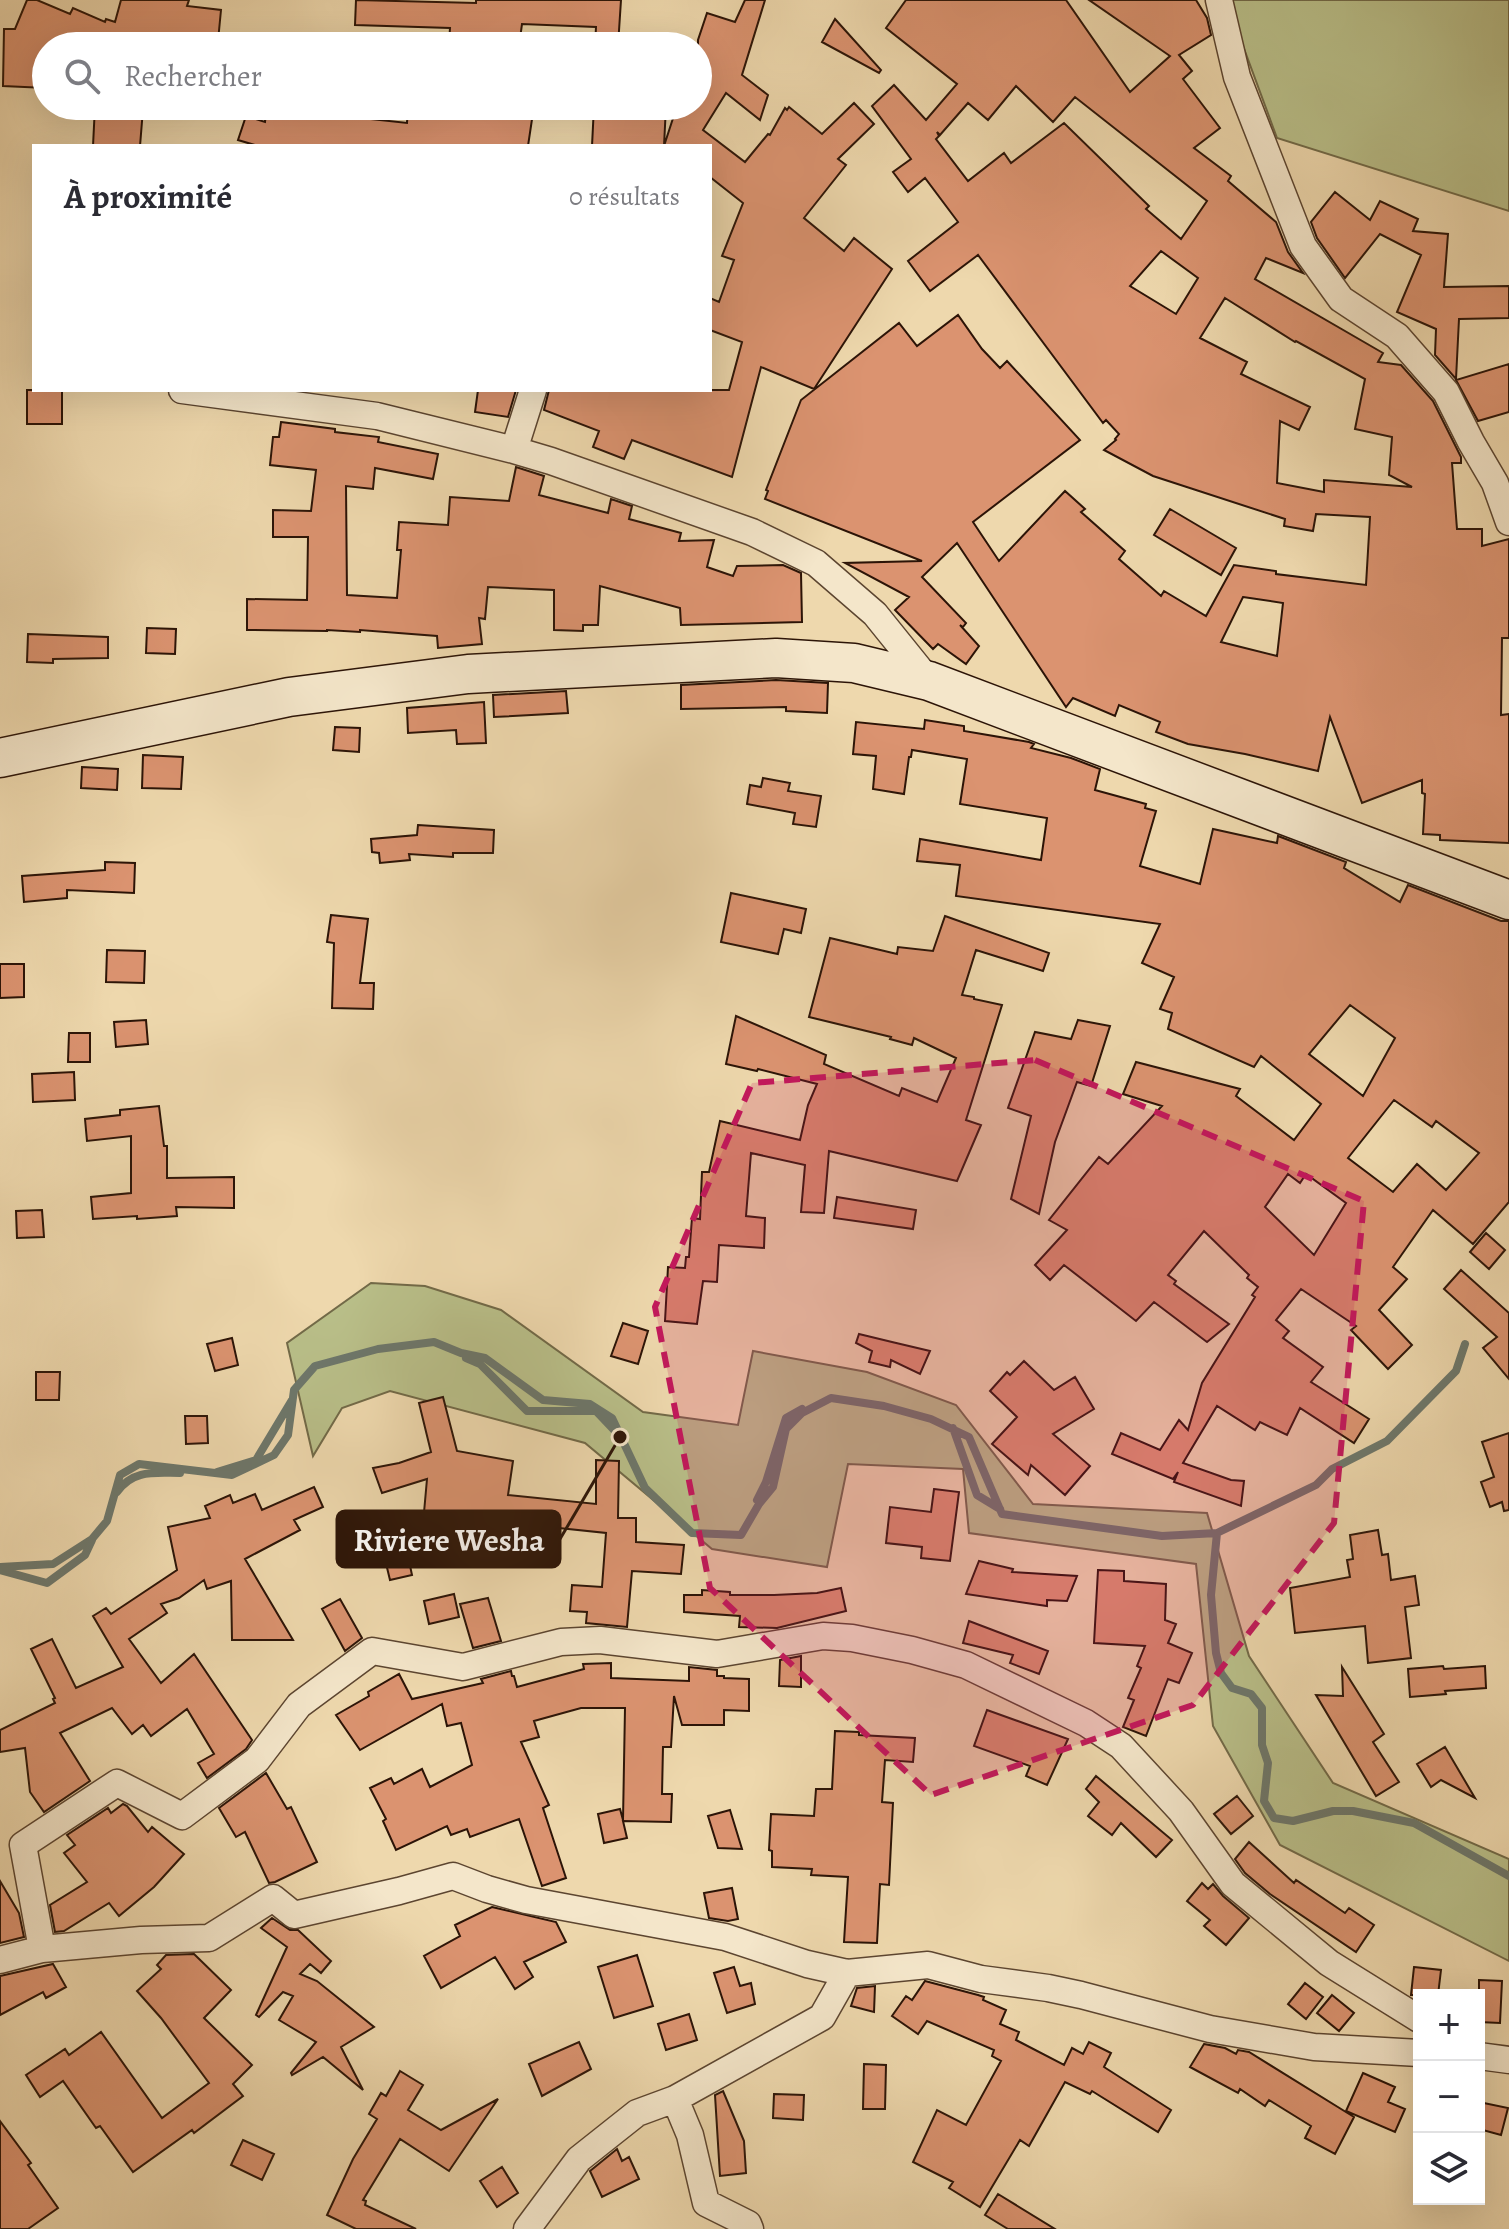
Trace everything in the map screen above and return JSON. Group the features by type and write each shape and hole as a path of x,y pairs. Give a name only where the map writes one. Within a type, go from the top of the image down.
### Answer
{"street":[{"path":"1219,0 1237,77 1303,246 1341,299 1397,336 1446,392 1495,483 1509,522"},
{"path":"197,392 377,416 514,450 752,532 816,563 875,614 929,681"},
{"path":"514,450 532,392"},
{"path":"0,758 289,697 468,674 776,658 854,663 929,681 1509,900"},
{"path":"42,1949 23,1845 117,1783 182,1816 257,1760 299,1705 372,1651 463,1667 561,1642 600,1640 717,1654 823,1636 852,1638 912,1650 966,1665 1086,1723 1121,1746 1181,1811 1233,1884 1329,1963 1413,2015"},
{"path":"0,1960 42,1949 141,1940 209,1938 273,1898 294,1915 453,1876 526,1900 725,1937 807,1964 847,1973 928,1965 981,1979 1081,1995 1210,2029 1314,2047 1413,2053"},
{"path":"527,2229 579,2159 637,2113 675,2099 822,2017 847,1973"},
{"path":"1485,2057 1509,2060"},
{"path":"675,2099 690,2135 706,2203 748,2224 750,2229"}],"highlighted area":[{"path":"1035,1060 1364,1201 1334,1523 1193,1705 931,1795 710,1588 655,1307 752,1083"}],"green space":[{"path":"1226,0 1509,0 1509,211 1277,138"},
{"path":"371,1283 425,1286 501,1310 643,1412 738,1425 753,1351 867,1372 956,1405 1033,1504 1207,1513 1249,1656 1333,1783 1509,1859 1509,1961 1280,1845 1213,1726 1196,1564 969,1533 963,1469 848,1464 827,1567 712,1549 585,1443 390,1391 342,1408 313,1456 287,1343"}],"building":[{"path":"27,0 37,0 70,14 73,8 105,22 106,19 115,22 121,0 189,0 187,6 221,10 219,32 32,32 32,87 3,86 4,29 15,29"},
{"path":"356,0 476,3 476,0 621,0 619,32 596,32 596,27 522,24 521,32 450,32 450,28 355,25"},
{"path":"745,0 765,0 742,75 768,95 760,120 726,93 712,116 712,32 701,32 707,13 735,22"},
{"path":"906,0 1066,0 1130,92 1170,56 1089,0 1196,0 1207,18 1211,35 1179,55 1192,71 1183,79 1220,128 1194,148 1231,176 1228,181 1276,222 1288,252 1303,273 1266,258 1255,279 1383,353 1378,362 1401,365 1433,401 1461,457 1461,463 1452,463 1457,529 1482,529 1482,546 1509,539 1509,638 1502,638 1501,715 1509,714 1509,843 1440,840 1440,835 1423,834 1425,794 1422,793 1422,780 1362,803 1330,717 1318,771 1188,744 1156,732 1160,722 1119,705 1115,716 1073,698 1066,707 957,543 922,577 966,623 963,627 960,625 979,646 966,664 938,644 933,649 895,610 909,597 845,563 922,561 765,499 801,400 899,323 917,346 958,315 1000,368 1007,361 1080,440 973,522 999,561 1065,491 1085,509 1081,512 1125,551 1119,559 1161,596 1164,591 1206,616 1234,565 1276,571 1276,574 1366,585 1370,517 1316,514 1313,531 1284,526 1285,519 1153,476 1104,450 1119,434 1106,420 1103,423 978,255 930,291 908,261 958,222 925,178 908,192 893,172 911,159 872,106 894,85 926,120 957,84 886,28","holes":["1016,86 1053,122 1075,97 1207,201 1181,239 1146,209 1149,206 1064,123 1011,163 1004,153 968,181 936,139 939,136 937,132 940,135 968,103 988,120","1161,251 1198,278 1176,314 1130,286","1225,298 1295,342 1365,379 1355,429 1392,437 1389,475 1412,487 1324,480 1324,492 1277,483 1280,421 1299,430 1310,407 1241,374 1247,362 1200,338","1243,597 1283,603 1277,656 1221,642"]},
{"path":"835,19 881,70 879,73 822,42"},
{"path":"854,103 874,124 838,159 846,165 804,218 844,251 854,238 892,269 814,389 761,367 732,477 632,440 624,459 593,447 599,431 544,410 548,392 729,390 742,342 712,331 712,299 719,302 734,260 722,256 743,203 712,179 712,144 665,144 672,120 709,120 703,130 745,162 770,135 785,108 787,110 789,107 822,134"},
{"path":"94,120 142,120 140,144 93,144"},
{"path":"245,120 532,120 528,144 251,144 238,140"},
{"path":"593,120 665,120 664,144 592,144"},
{"path":"1335,192 1370,220 1380,201 1418,219 1413,231 1448,234 1444,287 1509,286 1509,318 1459,319 1456,379 1435,355 1436,329 1397,312 1421,255 1380,234 1345,278 1317,238 1311,222"},
{"path":"1509,364 1509,412 1478,421 1456,380"},
{"path":"27,390 62,392 62,424 27,424"},
{"path":"478,392 515,392 508,417 475,412"},
{"path":"281,422 379,437 378,442 438,454 433,479 375,468 373,489 346,486 347,595 397,598 401,550 397,550 399,522 448,525 450,497 509,501 516,467 544,476 539,495 608,513 611,499 632,506 629,519 681,533 679,541 714,540 707,567 733,576 737,566 783,565 801,573 802,622 681,625 680,608 600,586 598,625 583,625 583,631 554,630 554,590 488,587 485,619 479,618 482,644 438,648 437,636 360,630 247,630 247,599 307,600 308,537 273,537 273,510 311,511 316,470 270,465 273,437 279,437"},
{"path":"1170,509 1236,548 1221,575 1154,535"},
{"path":"147,628 176,629 175,654 146,653"},
{"path":"28,634 108,637 108,658 27,662"},
{"path":"776,680 828,683 827,713 786,711 786,707 681,709 681,685"},
{"path":"566,691 568,713 494,717 493,695"},
{"path":"484,702 486,743 457,744 456,730 408,733 407,708"},
{"path":"925,720 964,726 964,731 1029,742 1034,744 1031,748 1100,769 1095,790 1146,804 1145,808 1156,811 1140,866 1200,884 1213,829 1277,843 1278,836 1346,862 1344,868 1400,902 1408,885 1501,921 1509,921 1509,1202 1473,1244 1433,1210 1393,1267 1407,1279 1379,1310 1412,1345 1388,1369 1351,1330 1356,1326 1301,1289 1276,1320 1289,1331 1283,1338 1323,1367 1311,1382 1369,1419 1354,1443 1300,1408 1287,1435 1260,1422 1255,1430 1217,1406 1183,1463 1231,1480 1244,1481 1241,1506 1174,1482 1178,1472 1173,1479 1112,1454 1121,1433 1160,1450 1179,1420 1188,1430 1202,1383 1255,1297 1252,1295 1258,1287 1247,1278 1249,1275 1204,1231 1168,1275 1176,1281 1174,1284 1229,1324 1207,1342 1154,1302 1136,1321 1064,1265 1050,1280 1035,1265 1067,1230 1049,1220 1099,1157 1108,1164 1162,1106 1123,1094 1136,1062 1240,1089 1236,1096 1294,1140 1321,1104 1261,1056 1254,1067 1168,1029 1172,1013 1160,1009 1174,977 1142,963 1160,924 956,896 960,865 917,861 920,839 1041,860 1047,818 960,804 967,759 912,750 904,794 873,789 876,756 853,754 856,722 924,729","holes":["1350,1005 1395,1038 1363,1096 1309,1054","1394,1100 1432,1127 1436,1121 1479,1153 1446,1190 1417,1164 1393,1192 1348,1158","1288,1174 1300,1183 1306,1174 1346,1203 1314,1255 1265,1207"]},
{"path":"335,727 360,728 359,752 333,750"},
{"path":"143,755 183,757 181,789 142,788"},
{"path":"82,767 118,769 117,790 81,788"},
{"path":"763,778 790,783 788,791 821,796 816,827 793,824 795,813 747,804 750,785 761,787"},
{"path":"418,825 494,830 493,853 453,853 453,857 409,854 410,860 380,863 379,853 372,852 371,839 417,835"},
{"path":"105,862 135,863 134,893 67,890 67,898 24,902 22,876 105,870"},
{"path":"731,893 806,909 801,933 784,929 778,954 721,942"},
{"path":"331,915 368,919 360,983 374,983 373,1009 332,1008 334,943 327,942"},
{"path":"945,916 1049,953 1043,971 976,950 962,995 1002,1005 966,1120 981,1125 957,1181 829,1151 824,1213 801,1212 805,1165 751,1153 746,1216 765,1218 764,1248 719,1245 717,1282 703,1281 697,1324 665,1321 668,1267 685,1268 686,1257 689,1257 692,1218 700,1219 702,1172 709,1172 720,1121 800,1140 808,1105 817,1084 726,1064 736,1016 826,1055 824,1064 899,1096 902,1088 937,1102 956,1058 914,1038 912,1045 809,1017 830,938 897,954 898,947 933,951"},
{"path":"107,950 145,951 144,983 106,982"},
{"path":"0,964 24,964 24,997 0,998"},
{"path":"146,1020 148,1044 116,1047 114,1022"},
{"path":"1078,1020 1110,1026 1091,1086 1077,1082 1055,1142 1039,1214 1011,1199 1031,1116 1008,1108 1035,1032 1071,1039"},
{"path":"69,1033 90,1033 90,1062 68,1062"},
{"path":"74,1072 75,1100 33,1102 32,1074"},
{"path":"159,1106 164,1146 167,1146 167,1178 234,1177 234,1208 176,1207 177,1216 93,1219 91,1197 131,1193 131,1136 87,1141 85,1119 120,1115 120,1110"},
{"path":"837,1197 916,1210 913,1229 834,1218"},
{"path":"42,1210 44,1237 17,1238 16,1211"},
{"path":"1486,1233 1505,1250 1489,1269 1470,1252"},
{"path":"1461,1270 1509,1313 1509,1379 1483,1348 1497,1337 1444,1289"},
{"path":"623,1323 648,1331 638,1364 611,1356"},
{"path":"859,1334 930,1351 920,1374 891,1360 890,1367 869,1362 872,1351 856,1343"},
{"path":"232,1338 238,1365 215,1371 207,1344"},
{"path":"1024,1361 1054,1390 1075,1377 1094,1409 1053,1434 1090,1466 1065,1495 1031,1465 1028,1475 992,1444 1017,1417 990,1391 1007,1372 1010,1375"},
{"path":"36,1372 60,1372 59,1400 36,1400"},
{"path":"443,1397 457,1451 513,1461 508,1495 596,1504 596,1460 619,1461 618,1518 636,1518 636,1542 684,1545 681,1574 632,1571 627,1627 586,1623 587,1612 570,1611 572,1585 602,1587 606,1533 492,1521 492,1528 481,1527 479,1541 422,1535 427,1479 382,1493 373,1468 431,1452 419,1403"},
{"path":"185,1416 207,1416 208,1443 186,1444"},
{"path":"1509,1433 1509,1510 1504,1511 1502,1502 1490,1507 1481,1482 1494,1477 1482,1442"},
{"path":"314,1487 323,1507 294,1520 300,1530 245,1559 293,1640 232,1640 231,1581 207,1589 204,1580 179,1598 161,1604 167,1613 129,1639 161,1683 194,1654 252,1740 246,1749 207,1778 198,1763 214,1754 187,1709 151,1736 143,1725 132,1734 112,1708 60,1733 90,1781 44,1812 30,1792 25,1748 0,1752 0,1730 55,1703 31,1649 52,1639 76,1688 123,1667 93,1616 106,1608 111,1614 177,1570 168,1527 210,1518 205,1506 230,1495 233,1503 255,1494 262,1510"},
{"path":"934,1489 959,1492 950,1561 921,1558 922,1547 886,1543 890,1507 931,1512"},
{"path":"1378,1530 1382,1555 1388,1554 1391,1580 1415,1576 1419,1605 1405,1607 1411,1658 1368,1663 1365,1626 1295,1633 1290,1588 1350,1577 1347,1560 1353,1559 1350,1535"},
{"path":"406,1547 412,1575 390,1580 383,1551"},
{"path":"979,1561 1013,1569 1012,1572 1077,1576 1067,1601 1047,1600 1047,1606 966,1594"},
{"path":"1098,1570 1124,1571 1124,1581 1166,1584 1165,1620 1176,1624 1168,1643 1192,1653 1179,1683 1168,1679 1146,1736 1123,1727 1134,1700 1128,1698 1141,1668 1137,1666 1145,1646 1094,1643"},
{"path":"841,1588 846,1611 777,1628 739,1627 740,1616 684,1612 684,1595 702,1595 702,1590 730,1592 730,1595 774,1595 817,1593"},
{"path":"454,1594 459,1617 429,1624 424,1601"},
{"path":"488,1598 501,1641 473,1648 460,1604"},
{"path":"340,1599 362,1638 345,1651 322,1609"},
{"path":"969,1621 1048,1651 1039,1674 1010,1663 1013,1655 963,1643"},
{"path":"801,1656 801,1687 779,1686 780,1660"},
{"path":"611,1663 611,1678 689,1681 689,1667 717,1670 717,1676 724,1678 749,1679 749,1711 724,1710 724,1725 682,1725 674,1696 671,1747 663,1747 662,1794 672,1794 671,1822 623,1821 627,1838 604,1843 598,1814 620,1809 623,1820 625,1708 581,1708 534,1721 539,1737 521,1742 549,1805 543,1808 566,1878 542,1886 519,1819 470,1837 467,1829 451,1835 447,1826 396,1850 383,1821 386,1819 370,1788 391,1778 394,1784 422,1769 430,1787 472,1765 461,1723 447,1726 442,1704 360,1750 336,1715 399,1674 412,1699 483,1683 481,1679 511,1671 517,1687 584,1669 583,1664"},
{"path":"1443,1666 1444,1669 1485,1666 1486,1688 1410,1697 1408,1669"},
{"path":"1342,1667 1384,1734 1373,1742 1399,1782 1376,1796 1316,1695 1343,1696"},
{"path":"987,1710 1068,1739 1047,1785 1026,1776 1030,1766 974,1746"},
{"path":"835,1731 915,1738 913,1762 885,1760 882,1802 893,1803 889,1885 880,1884 877,1943 844,1942 848,1877 811,1875 812,1869 772,1867 772,1851 769,1850 771,1814 814,1816 816,1789 832,1789"},
{"path":"1445,1747 1475,1798 1441,1780 1431,1787 1417,1764"},
{"path":"266,1773 287,1809 291,1807 317,1862 269,1883 245,1832 236,1837 219,1808"},
{"path":"1096,1776 1172,1840 1156,1857 1121,1823 1112,1835 1088,1816 1099,1802 1086,1789"},
{"path":"1237,1796 1253,1816 1231,1834 1214,1814"},
{"path":"123,1804 148,1832 152,1827 184,1854 154,1887 119,1916 109,1903 64,1931 55,1932 50,1905 87,1882 64,1853 75,1845 67,1835 108,1808 111,1813"},
{"path":"730,1810 742,1849 718,1848 708,1816"},
{"path":"1249,1842 1294,1883 1296,1880 1345,1913 1349,1908 1374,1925 1356,1952 1270,1894 1245,1873 1235,1859"},
{"path":"0,1881 19,1913 24,1937 0,1943"},
{"path":"1202,1883 1208,1889 1213,1884 1249,1918 1226,1945 1204,1926 1210,1920 1187,1901"},
{"path":"732,1888 738,1919 709,1918 704,1893"},
{"path":"492,1907 556,1922 566,1942 524,1962 533,1977 515,1989 495,1957 441,1988 424,1956 460,1936 455,1925"},
{"path":"272,1918 290,1930 298,1930 331,1961 321,1973 310,1964 300,1974 317,1981 374,2027 341,2047 363,2090 323,2057 292,2075 316,2042 279,2020 293,1996 283,1992 259,2017 256,2015 287,1947 261,1928"},
{"path":"194,1954 231,1990 204,2018 252,2065 233,2084 243,2096 194,2133 192,2130 133,2172 100,2126 96,2128 63,2081 40,2097 26,2075 65,2049 69,2055 101,2032 162,2118 209,2083 137,1991 161,1969 157,1965 166,1955"},
{"path":"637,1955 653,2006 614,2018 598,1967"},
{"path":"53,1964 66,1987 46,1998 43,1992 0,2015 0,1976"},
{"path":"734,1967 740,1986 751,1983 755,2004 727,2013 714,1973"},
{"path":"1414,1967 1441,1970 1439,1989 1413,1989 1411,1995"},
{"path":"1479,1980 1502,1981 1500,2023 1485,2022 1485,1989 1479,1989"},
{"path":"925,1981 984,1997 983,2000 1006,2010 1000,2024 1019,2032 1016,2040 1064,2065 1072,2048 1083,2054 1089,2042 1111,2053 1104,2067 1171,2110 1158,2132 1092,2091 1090,2094 1065,2082 1029,2146 1020,2140 980,2207 949,2188 953,2182 913,2162 937,2110 966,2125 1001,2061 992,2056 994,2050 927,2021 918,2034 892,2016 906,1996 912,2000"},
{"path":"1305,1983 1323,1997 1306,2019 1288,2004"},
{"path":"875,1986 874,2012 851,2006 857,1988"},
{"path":"1332,1995 1354,2013 1339,2031 1317,2013"},
{"path":"689,2014 697,2040 666,2050 658,2024"},
{"path":"579,2042 591,2069 542,2096 529,2064"},
{"path":"1204,2044 1225,2048 1236,2054 1238,2050 1249,2052 1354,2117 1335,2154 1305,2138 1311,2126 1269,2100 1265,2106 1240,2089 1238,2093 1190,2067"},
{"path":"864,2064 886,2065 885,2109 863,2109"},
{"path":"400,2071 423,2085 408,2110 441,2130 498,2099 449,2171 400,2139 363,2200 366,2201 365,2205 416,2229 356,2229 327,2215 353,2159 377,2119 369,2114 381,2093 386,2096"},
{"path":"1363,2073 1395,2087 1388,2102 1405,2109 1395,2132 1346,2111"},
{"path":"723,2091 744,2141 746,2173 720,2176 715,2095"},
{"path":"774,2094 804,2095 803,2120 773,2118"},
{"path":"1485,2103 1508,2108 1501,2135 1485,2131"},
{"path":"0,2121 31,2163 28,2165 58,2208 28,2229 0,2229"},
{"path":"243,2140 274,2154 262,2180 231,2165"},
{"path":"617,2149 622,2161 629,2157 639,2179 602,2197 590,2171"},
{"path":"502,2167 518,2193 497,2207 480,2181"},
{"path":"998,2194 1055,2229 1008,2229 985,2215"}],"waterway":[{"path":"0,1567 53,1564 92,1539 107,1521 120,1475 139,1464 232,1475 274,1455 288,1435 294,1390 315,1366 378,1349 434,1342 461,1353 485,1358 543,1400 590,1404 612,1418 645,1488 692,1533 741,1535 773,1487 786,1429 802,1413 831,1398 884,1406 931,1419 969,1437 1002,1514 1162,1536 1217,1533 1316,1485 1332,1469 1387,1441 1456,1371 1465,1344"},
{"path":"466,1358 480,1364 527,1411 596,1411 615,1431"},
{"path":"217,1472 256,1460 292,1400"},
{"path":"757,1500 766,1482 786,1418 802,1409"},
{"path":"953,1428 977,1495 1000,1509"},
{"path":"117,1492 137,1476 180,1473"},
{"path":"1217,1533 1211,1595 1216,1653 1221,1673 1232,1688 1251,1694 1262,1708 1262,1745 1268,1763 1264,1801 1274,1818 1293,1821 1333,1811 1353,1811 1414,1823 1509,1876"},
{"path":"0,1570 47,1583 85,1555 92,1540"}],"place":[{"name":"Riviere Wesha","path":"620,1437"}]}
